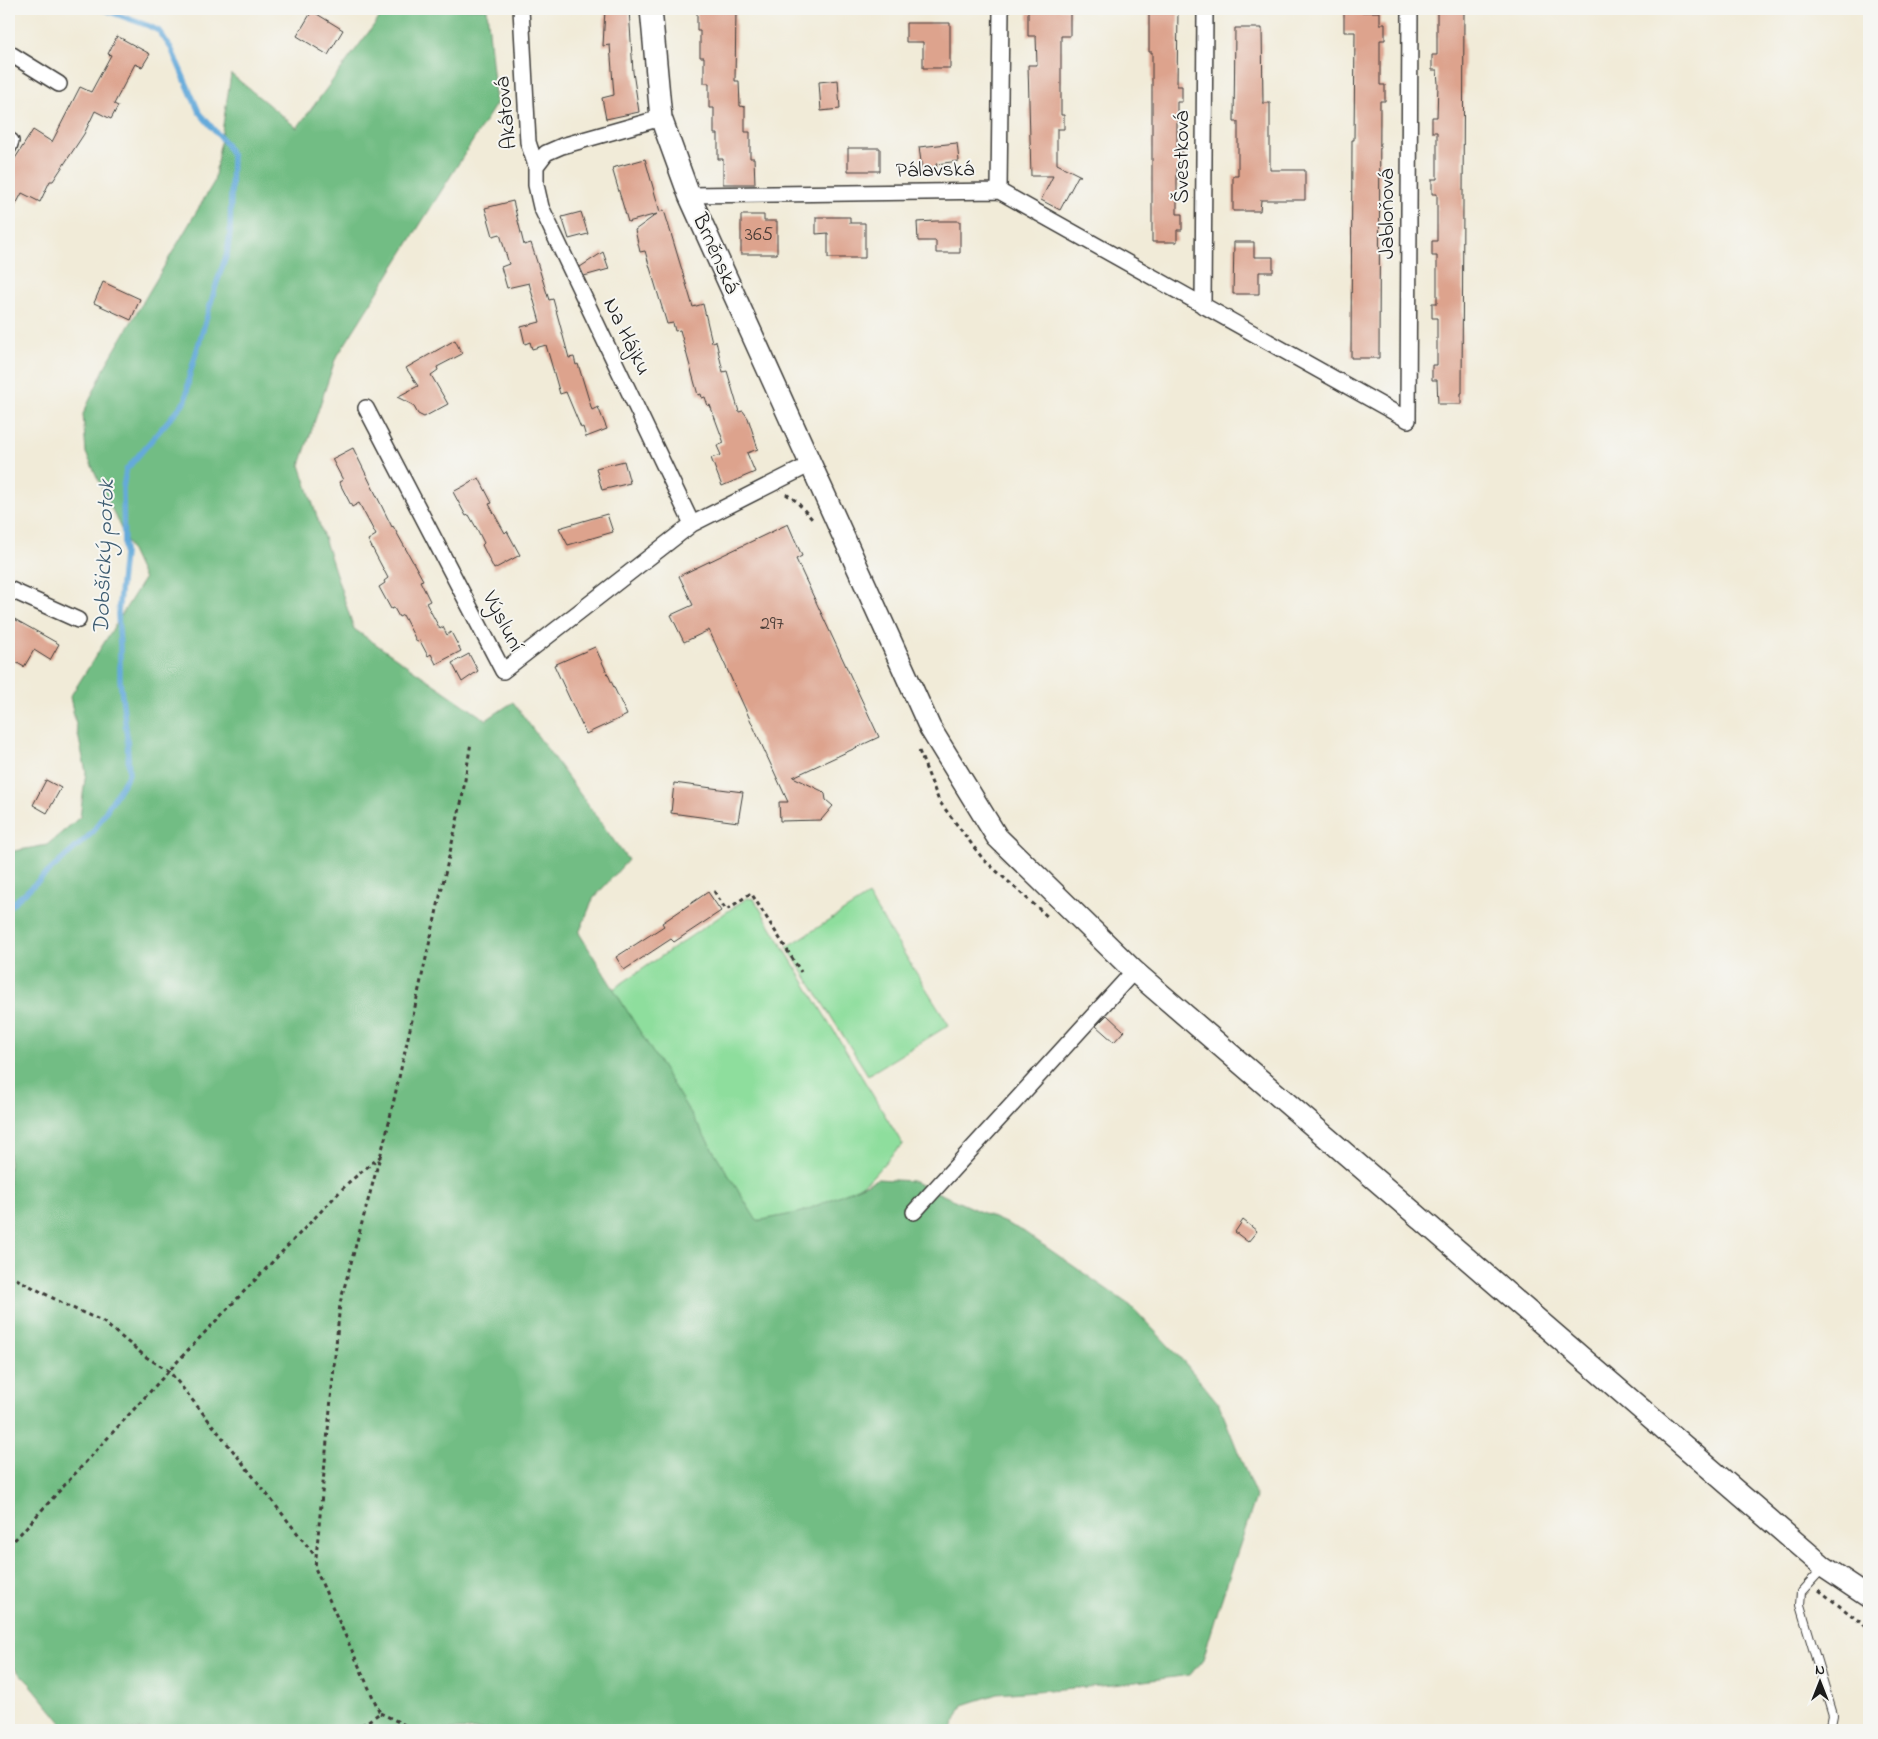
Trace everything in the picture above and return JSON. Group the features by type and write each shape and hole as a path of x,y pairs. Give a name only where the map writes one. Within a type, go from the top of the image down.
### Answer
{"main road":[{"name":"Brněnská","path":"651,9 661,118 688,195 930,728 997,837 1134,971 1824,1567 1869,1597"}],"street":[{"name":"Akátová","path":"521,9 528,142 536,166"},
{"name":"Pálavská","path":"688,195 999,191 1001,9"},
{"name":"Švestková","path":"1203,306 1205,9"},
{"name":"Jabloňová","path":"1203,306 1408,420 1410,9"},
{"path":"9,53 58,84"},
{"name":"Akátová","path":"536,166 546,153 562,146 661,118"},
{"name":"Na Hájku","path":"536,166 536,185 541,208 692,524"},
{"path":"999,191 1203,306"},
{"name":"Výsluní","path":"366,408 503,671 692,524"},
{"path":"692,524 811,464"},
{"path":"9,589 78,620"},
{"path":"914,1212 1134,971"}],"lane":[{"path":"1824,1567 1801,1592 1800,1605 1833,1715 1830,1730"}],"path":[{"path":"411,1730 380,1713 315,1568 340,1303 381,1155 462,799 471,742"},
{"path":"714,891 726,910 751,893 801,972"},
{"path":"9,1546 169,1371 349,1182 381,1155"},
{"path":"9,1274 70,1307 102,1321 146,1357 169,1371 316,1558"},
{"path":"355,1730 380,1713"}],"green space":[{"path":"386,9 487,9 496,104 335,360 300,465 354,629 486,720 513,702 628,860 593,899 579,933 757,1221 802,1212 877,1179 912,1181 1023,1231 1131,1306 1185,1363 1219,1404 1256,1497 1203,1659 1190,1675 1113,1685 997,1694 963,1705 951,1730 68,1730 31,1685 9,1663 9,852 47,845 80,817 86,772 70,697 144,579 86,453 83,414 107,363 214,182 231,74 297,128"},
{"path":"868,896 949,1025 868,1075 787,947"},
{"path":"747,898 754,899 903,1145 897,1149 870,1179 760,1258 600,998"}],"building":[{"path":"605,9 629,9 633,72 639,112 606,119 602,98 614,95 610,45 603,46"},
{"path":"697,9 736,9 735,81 739,81 740,106 745,107 745,132 750,132 750,158 754,158 755,184 723,184 723,159 718,159 718,134 714,134 714,108 709,108 709,83 704,83 704,57 700,57 700,31 697,31"},
{"path":"1028,9 1070,9 1070,36 1061,36 1061,115 1064,115 1064,129 1057,129 1057,164 1081,176 1078,176 1060,210 1041,200 1053,176 1031,176 1028,65 1037,65 1036,36 1028,36"},
{"path":"1149,9 1178,9 1177,86 1182,86 1182,102 1177,102 1177,150 1182,150 1182,166 1177,166 1177,214 1182,214 1182,230 1177,230 1177,242 1152,242 1152,52 1149,52"},
{"path":"1437,9 1464,9 1461,404 1438,404 1437,380 1432,380 1432,365 1437,365 1437,318 1432,318 1432,303 1437,303 1437,256 1432,256 1432,241 1437,241 1437,194 1432,194 1432,179 1437,179 1437,132 1432,132 1432,117 1437,117 1438,84 1437,70 1432,70 1432,55 1437,55"},
{"path":"312,11 343,30 328,55 297,36"},
{"path":"1380,12 1380,24 1385,24 1385,40 1380,40 1380,85 1385,85 1385,101 1380,101 1379,358 1351,358 1352,140 1354,140 1355,32 1344,32 1344,13"},
{"path":"906,23 950,23 950,68 923,68 923,42 906,42"},
{"path":"1235,28 1262,28 1263,103 1270,103 1270,170 1305,170 1305,200 1261,200 1260,211 1233,211 1233,176 1238,176 1238,122 1234,122"},
{"path":"117,36 150,54 142,67 135,64 114,104 118,106 111,119 95,111 84,134 53,181 50,181 40,202 22,193 9,218 9,168 33,130 52,142 80,87 91,92 111,55 108,54"},
{"path":"838,80 840,109 821,111 819,82"},
{"path":"957,143 959,161 936,164 937,167 922,169 919,147"},
{"path":"848,148 880,148 880,171 848,171"},
{"path":"645,159 660,212 664,210 693,307 703,304 712,342 716,341 723,372 727,371 739,412 743,411 748,418 758,449 747,453 755,472 722,486 711,458 721,455 717,446 724,443 710,405 708,406 705,397 702,398 701,394 698,395 680,330 675,331 673,323 667,324 645,251 640,252 635,230 657,214 628,222 612,168"},
{"path":"513,201 524,245 531,243 549,300 553,299 569,358 574,357 576,365 578,364 592,410 598,407 607,429 586,437 566,392 560,394 546,345 532,349 530,342 525,344 521,327 540,322 529,283 507,288 501,267 509,264 500,234 493,236 485,208"},
{"path":"581,212 588,234 569,239 562,217"},
{"path":"741,215 764,215 764,221 777,221 777,254 741,254"},
{"path":"816,217 850,217 850,223 865,223 865,258 828,258 828,233 816,234"},
{"path":"960,221 960,253 936,253 936,241 918,241 917,222"},
{"path":"1234,242 1254,242 1254,257 1273,257 1273,272 1259,272 1259,294 1233,294"},
{"path":"603,252 609,269 584,276 580,267"},
{"path":"103,282 140,299 131,320 94,303"},
{"path":"455,340 462,354 437,367 438,370 431,375 448,404 424,417 418,414 413,405 397,397 418,386 406,368"},
{"path":"353,448 392,527 423,580 420,581 430,601 426,603 440,629 443,627 447,635 451,632 461,651 436,664 431,654 428,656 420,641 417,642 403,615 399,617 394,608 391,609 379,587 388,578 368,540 376,535 359,503 352,507 339,482 343,480 332,459"},
{"path":"624,461 630,483 602,490 596,468"},
{"path":"479,478 492,503 489,504 520,555 494,569 482,545 484,543 477,529 469,515 466,516 453,492"},
{"path":"607,514 613,532 568,545 559,528"},
{"path":"788,524 802,556 796,559 879,737 793,777 822,791 825,794 826,800 833,806 821,820 780,821 779,802 788,802 709,630 684,642 671,615 693,605 679,576"},
{"path":"9,616 59,644 50,660 34,650 24,667 9,658"},
{"path":"595,647 627,715 586,734 554,665"},
{"path":"469,654 478,671 462,682 452,663"},
{"path":"46,780 61,788 47,813 33,805"},
{"path":"674,783 743,792 738,822 671,813"},
{"path":"708,892 721,911 674,942 671,939 624,970 616,957 664,926 662,923"},
{"path":"1107,1015 1124,1031 1114,1042 1096,1026"},
{"path":"1243,1220 1257,1231 1248,1242 1235,1232"}],"waterway":[{"name":"Dobšický potok","path":"9,907 93,832 129,774 127,737 120,680 118,614 124,554 123,488 126,470 186,400 189,377 227,254 230,234 232,156 226,144 199,112 171,48 159,31 102,9"}]}
